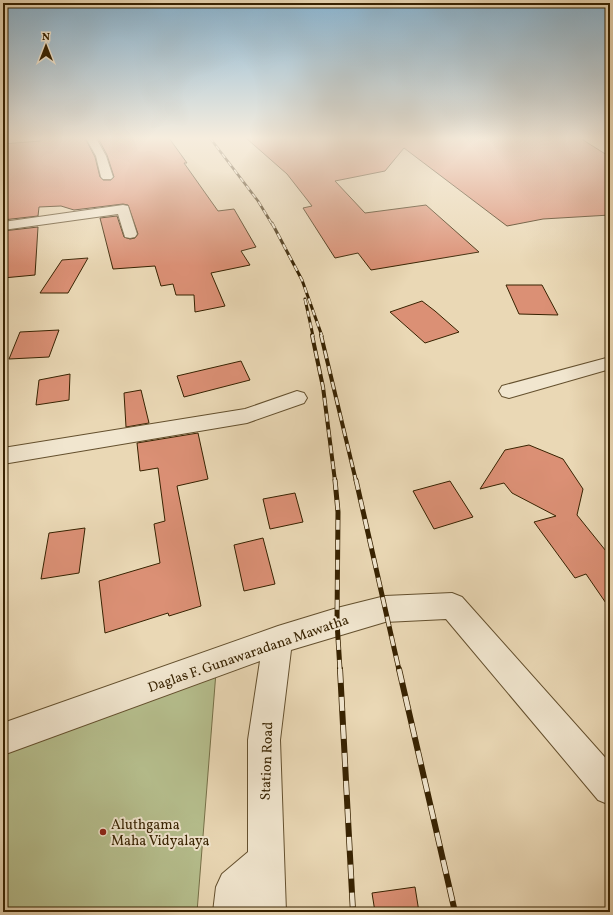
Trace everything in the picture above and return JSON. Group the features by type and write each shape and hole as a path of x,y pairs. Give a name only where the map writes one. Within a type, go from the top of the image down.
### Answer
{"street":[{"path":"3,226 123,209 130,234"},
{"path":"509,391 610,363"},
{"path":"3,456 247,416 297,398"},
{"name":"Daglas F. Gunawaradana Mawatha","path":"3,739 278,640 385,609 452,606 610,788"},
{"name":"Station Road","path":"267,912 264,740 278,640"},
{"path":"232,912 235,887 266,860"}],"green space":[{"name":"Aluthgama Maha Vidyalaya","path":"216,672 197,912 3,912 3,752"}],"building":[{"path":"3,181 197,181 218,211 234,209 256,247 241,251 250,265 211,273 225,306 195,312 194,295 176,295 173,284 161,286 155,266 113,269 100,218 117,216 124,237 130,239 135,238 138,234 128,205 123,204 74,210 61,206 39,207 38,216 3,220"},
{"path":"292,181 337,181 335,181 365,213 426,205 479,252 371,270 358,253 335,258 303,208 312,206"},
{"path":"447,181 610,181 610,215 543,219 507,226"},
{"path":"38,227 35,275 3,278 3,231"},
{"path":"88,258 68,293 40,293 62,260"},
{"path":"506,285 542,285 558,315 519,314"},
{"path":"422,301 459,332 425,343 390,312"},
{"path":"59,330 49,357 9,359 20,332"},
{"path":"241,361 250,380 184,397 177,376"},
{"path":"70,374 69,400 36,405 39,380"},
{"path":"141,390 149,423 126,427 124,393"},
{"path":"198,433 208,479 177,486 201,606 169,616 168,613 105,633 99,581 160,563 154,524 165,521 158,468 140,471 137,443"},
{"path":"529,445 563,459 583,489 577,515 610,556 610,609 586,574 575,578 534,522 556,516 512,493 504,483 480,489 505,450"},
{"path":"450,481 473,517 434,529 413,491"},
{"path":"295,493 303,522 270,529 263,499"},
{"path":"85,528 79,573 41,579 49,533"},
{"path":"263,538 275,584 244,591 234,545"},
{"path":"415,887 419,912 375,912 372,893"}],"railway":[{"path":"243,181 258,201 272,224"},
{"path":"272,223 302,280 322,336"},
{"path":"305,299 313,336"},
{"path":"312,335 323,387 335,481"},
{"path":"321,335 356,481"},
{"path":"335,480 338,512 337,622 340,670"},
{"path":"356,480 399,670"},
{"path":"340,669 353,912"},
{"path":"399,669 455,912"}],"place":[{"name":"Aluthgama Maha Vidyalaya","path":"103,832"}]}
